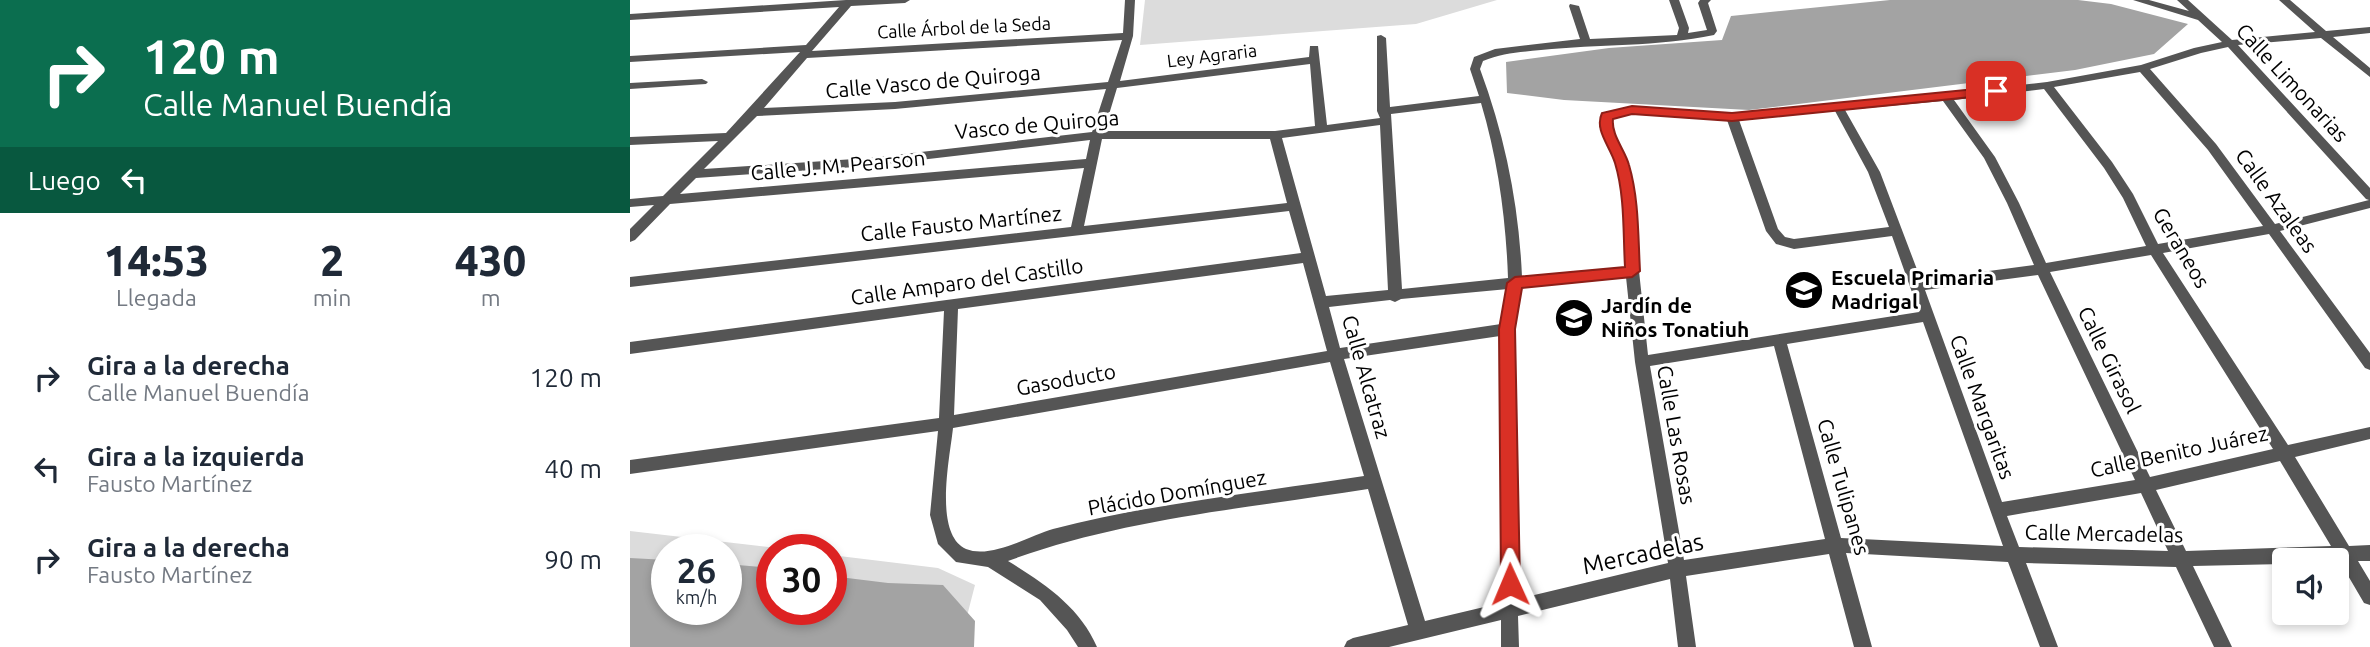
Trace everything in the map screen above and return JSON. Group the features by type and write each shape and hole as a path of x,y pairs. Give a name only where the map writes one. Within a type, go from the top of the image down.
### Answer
{"street":[{"path":"630,17 905,0"},
{"path":"1076,232 1097,135 1128,36 1129,0"},
{"path":"1674,0 1684,29 1682,36"},
{"path":"1510,647 1507,329 1515,283 1506,183 1486,99 1475,69 1478,59 1495,52 1710,33 1712,31 1703,3 1706,0"},
{"path":"2137,0 2200,18"},
{"name":"Calle Limonarias","path":"2182,0 2230,43 2370,196"},
{"path":"2284,0 2370,74"},
{"path":"630,237 754,112 849,2"},
{"path":"1574,6 1586,42"},
{"path":"1897,231 1794,244 1781,241 1772,232 1732,117 2047,85 2143,68 2198,50 2230,43 2370,30"},
{"name":"Calle Árbol de la Seda","path":"630,60 1128,36"},
{"path":"1381,38 1384,116 1394,226 1395,297"},
{"name":"Ley Agraria","path":"1114,86 1315,54 1321,127"},
{"name":"Calle Azaleas","path":"2143,68 2212,147 2370,363"},
{"path":"630,86 702,82"},
{"name":"Geraneos","path":"2047,85 2129,197 2154,249 2284,453 2341,548"},
{"name":"Calle Vasco de Quiroga","path":"754,112 868,109 1114,86"},
{"name":"Calle Girasol","path":"1946,97 1989,157 2013,203 2223,647"},
{"name":"Vasco de Quiroga","path":"694,174 869,162 1097,135 1275,135 1486,99"},
{"name":"Calle Margaritas","path":"1839,107 1874,172 1897,231 2049,647"},
{"name":"Calle Las Rosas","path":"1687,647 1677,569 1642,362 1632,271 1629,201 1622,163 1605,126 1606,116 1632,110 1732,117"},
{"name":"Calle Alcatraz","path":"1275,135 1335,355 1419,631"},
{"path":"630,141 729,137"},
{"name":"Calle J. M. Pearson","path":"630,203 1092,163"},
{"path":"1916,286 2042,269 2273,229 2370,204"},
{"name":"Calle Fausto Martínez","path":"630,282 1296,206"},
{"name":"Calle Amparo del Castillo","path":"630,348 1309,257"},
{"path":"1322,302 1395,297 1632,271"},
{"path":"951,305 946,423 938,499 938,515 944,539 962,556 991,559 1046,594 1073,624 1088,647"},
{"path":"1642,362 1926,316"},
{"name":"Gasoducto","path":"630,467 946,423 1335,355 1507,329"},
{"name":"Calle Tulipanes","path":"1779,340 1863,647"},
{"name":"Calle Benito Juárez","path":"1997,510 2147,485 2370,433"},
{"name":"Plácido Domínguez","path":"991,559 1052,537 1159,515 1374,481"},
{"name":"Mercadelas","path":"1419,631 1677,569 1837,545"},
{"name":"Calle Mercadelas","path":"1837,545 2016,555 2181,559 2272,555"},
{"name":"Calle Mercadelas","path":"2349,552 2370,553"},
{"name":"Geraneos","path":"2349,562 2370,597"},
{"path":"1353,647 1419,631"}],"shaded area":[{"path":"1145,0 1497,0 1416,24 1140,45"},
{"path":"1890,0 2078,0 2111,4 2188,24 2154,54 2075,70 1749,110 1564,100 1507,93 1506,62 1609,48 1722,40 1731,16"},
{"path":"630,531 656,534 651,534 651,625 742,625 742,544 756,546 756,625 847,625 847,557 938,568 975,585 959,647 630,647"},
{"path":"630,558 651,559 651,625 742,625 742,565 756,567 756,625 847,625 847,578 943,585 975,621 974,647 630,647"}],"place":[{"name":"Escuela Primaria Madrigal","path":"1804,290"},
{"name":"Jardín de Niños Tonatiuh","path":"1574,318"}],"route":[{"path":"1510,584 1507,329 1515,283 1632,271 1629,201 1622,163 1605,126 1606,116 1632,110 1732,117 1996,91"}]}
